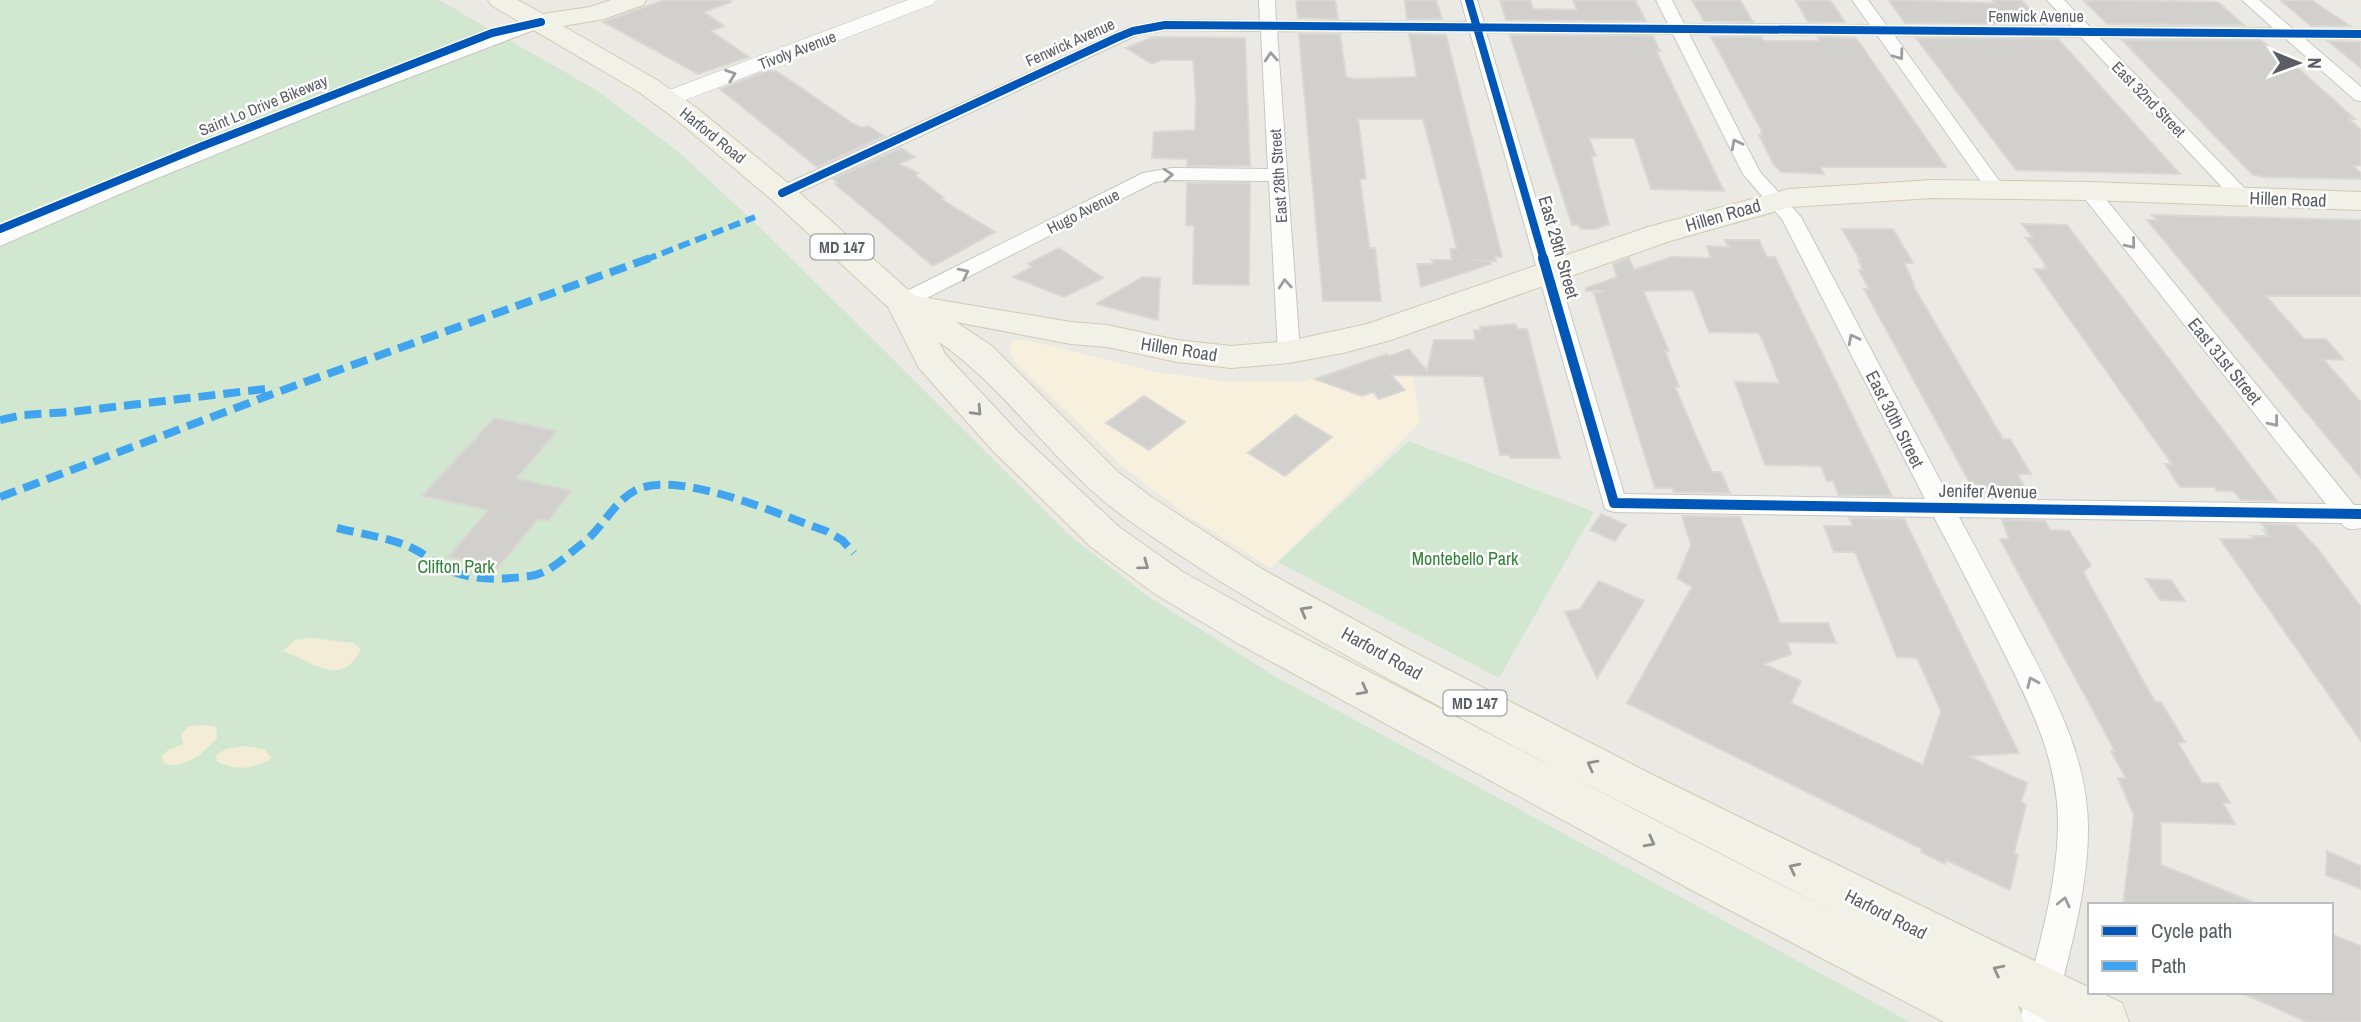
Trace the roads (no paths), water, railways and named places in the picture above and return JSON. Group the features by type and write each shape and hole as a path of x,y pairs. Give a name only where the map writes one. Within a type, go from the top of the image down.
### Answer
{"main road":[{"name":"Harford Road","path":"500,0 667,99 782,193 902,302 956,357 1045,423 1105,482 1139,508 1248,580 1391,660 1639,790 2039,1007 2103,1022"},
{"path":"541,22 569,0"},
{"path":"541,22 595,14 634,0"},
{"name":"Hillen Road","path":"902,302 1044,328 1107,336 1202,355 1289,352 1379,332 1658,234 1774,201 1879,190 1996,189 2361,201"},
{"name":"Hillen Road","path":"902,302 947,298 998,300 1079,323 1107,336"},
{"path":"956,357 1006,332 1044,328"},
{"name":"Harford Road","path":"956,357 1006,442 1105,537 1169,583 1254,632 1716,878 1998,1022"}],"street":[{"name":"Tivoly Avenue","path":"667,99 926,0"},
{"name":"East 28th Street","path":"1267,0 1289,352"},
{"name":"East 29th Street","path":"1469,0 1614,503"},
{"name":"East 30th Street","path":"1664,0 1752,174 1791,217 2029,675 2066,764 2073,803 2067,891 2039,1007"},
{"path":"1860,0 1996,189"},
{"name":"East 32nd Street","path":"2055,0 2242,197"},
{"path":"2250,0 2361,96"},
{"path":"0,240 131,182 318,106 541,22"},
{"name":"Fenwick Avenue","path":"782,193 896,138 1133,31 1166,25 2361,34"},
{"name":"Hugo Avenue","path":"902,302 1150,177 1172,174 1278,175"},
{"name":"East 31st Street","path":"2088,191 2356,520"},
{"name":"Jenifer Avenue","path":"1614,503 1941,508 2356,520"}],"park label":[{"name":"Montebello Park","path":"1465,558"},
{"name":"Clifton Park","path":"456,566"}]}
